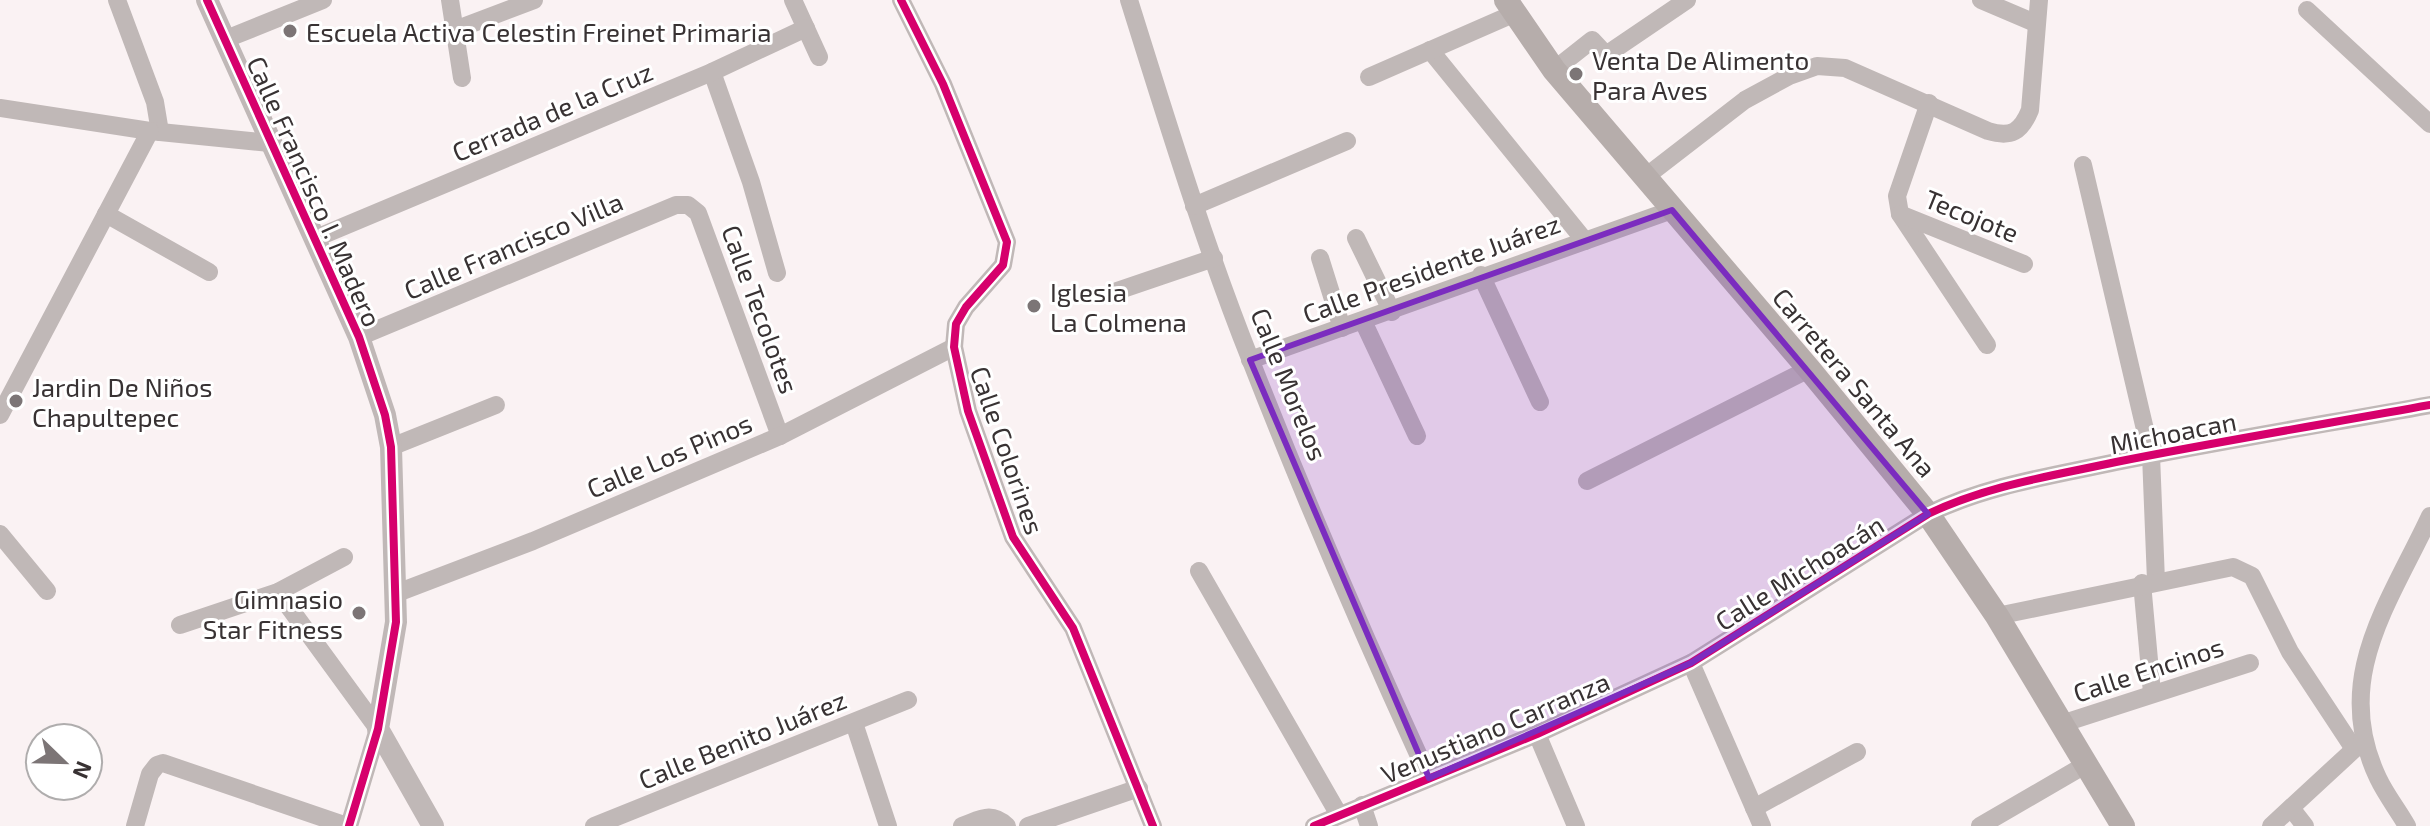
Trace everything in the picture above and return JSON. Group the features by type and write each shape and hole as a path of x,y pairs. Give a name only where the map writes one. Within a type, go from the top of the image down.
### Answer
{"main road":[{"name":"Carretera Santa Ana","path":"1509,7 1554,70 1809,369 1928,514 1997,616 2123,826"}],"street":[{"path":"0,414 106,214 155,131 155,102 117,0"},
{"name":"Calle Francisco I. Madero","path":"207,0 359,337 385,415 391,447 396,622 378,729 348,826"},
{"path":"226,39 323,0"},
{"path":"450,0 462,78"},
{"path":"455,30 534,0"},
{"path":"793,0 819,57"},
{"name":"Calle Colorines","path":"901,0 943,84 1007,242 1003,265 966,307 956,324 954,347 968,411 1013,537 1073,628 1153,826"},
{"name":"Calle Morelos","path":"1129,0 1194,206 1250,360 1352,610 1429,778"},
{"path":"1554,70 1592,40 1606,55 1687,0"},
{"path":"1981,0 2035,23"},
{"path":"1644,178 1745,100 1789,76 1817,66 1845,68 1988,131 2004,136 2015,133 2024,124 2030,110 2039,0"},
{"path":"1369,77 1430,50 1509,7"},
{"path":"2307,10 2430,124"},
{"name":"Cerrada de la Cruz","path":"316,238 712,72 806,28"},
{"name":"Calle Presidente Juárez","path":"1430,50 1585,241"},
{"path":"712,72 751,182 777,273"},
{"path":"1929,103 1899,187 1900,214 1987,345"},
{"path":"0,108 155,131 270,143"},
{"path":"1194,206 1347,141"},
{"path":"2083,165 2151,455 2149,582 2152,693"},
{"name":"Calle Francisco Villa","path":"359,337 676,205 688,205"},
{"name":"Calle Tecolotes","path":"688,205 698,213 780,436"},
{"name":"Calle Presidente Juárez","path":"1250,360 1392,312 1481,275 1672,210"},
{"path":"106,214 209,272"},
{"name":"Tecojote","path":"1900,214 2024,264"},
{"path":"1356,238 1392,312"},
{"path":"1117,291 1214,258"},
{"path":"1320,258 1342,328"},
{"path":"1481,275 1540,402"},
{"path":"1363,321 1417,436"},
{"name":"Calle Los Pinos","path":"397,593 533,541 780,436 954,347"},
{"path":"1587,481 1809,369"},
{"path":"391,447 496,405"},
{"name":"Michoacan","path":"1928,514 1996,487 2151,455 2430,405"},
{"name":"Calle Michoacán","path":"1691,663 1928,514"},
{"path":"2271,826 2360,744 2359,685 2368,647 2430,516"},
{"path":"0,534 47,591"},
{"path":"2418,541 2430,556"},
{"path":"0,566 14,552"},
{"path":"180,625 278,592 344,557"},
{"path":"1997,616 2233,567 2252,576 2290,652 2360,744 2407,826"},
{"path":"1199,571 1339,815"},
{"path":"278,592 378,729 433,826"},
{"path":"1691,663 1762,826"},
{"name":"Venustiano Carranza","path":"1314,826 1537,734 1691,663"},
{"name":"Calle Encinos","path":"2061,724 2250,663"},
{"name":"Calle Benito Juárez","path":"594,826 908,700"},
{"path":"854,723 888,826"},
{"path":"1537,734 1576,826"},
{"path":"1754,808 1857,752"},
{"path":"135,826 150,774 163,763 348,826"},
{"path":"1980,826 2085,765"},
{"path":"1028,826 1139,788"},
{"path":"1362,805 1369,826"},
{"path":"2291,808 2305,826"},
{"path":"962,826 988,816 997,817 1007,826"}],"highlighted area":[{"path":"1672,210 1928,514 1691,663 1429,778 1250,360"}],"cycle path":[{"path":"207,0 359,337 385,415 391,447 396,622 378,729 349,826"},
{"path":"901,0 943,84 1007,242 1003,265 966,307 956,324 954,347 968,411 1013,537 1073,628 1153,826"},
{"path":"1314,826 1537,734 1691,663 1928,514 1951,504 2020,482 2116,462 2430,405"}],"place":[{"name":"Escuela Activa Celestin Freinet Primaria","path":"290,31"},
{"name":"Venta De Alimento Para Aves","path":"1576,74"},
{"name":"Iglesia La Colmena","path":"1034,306"},
{"name":"Jardin De Niños Chapultepec","path":"16,401"},
{"name":"Gimnasio Star Fitness","path":"359,613"}]}
